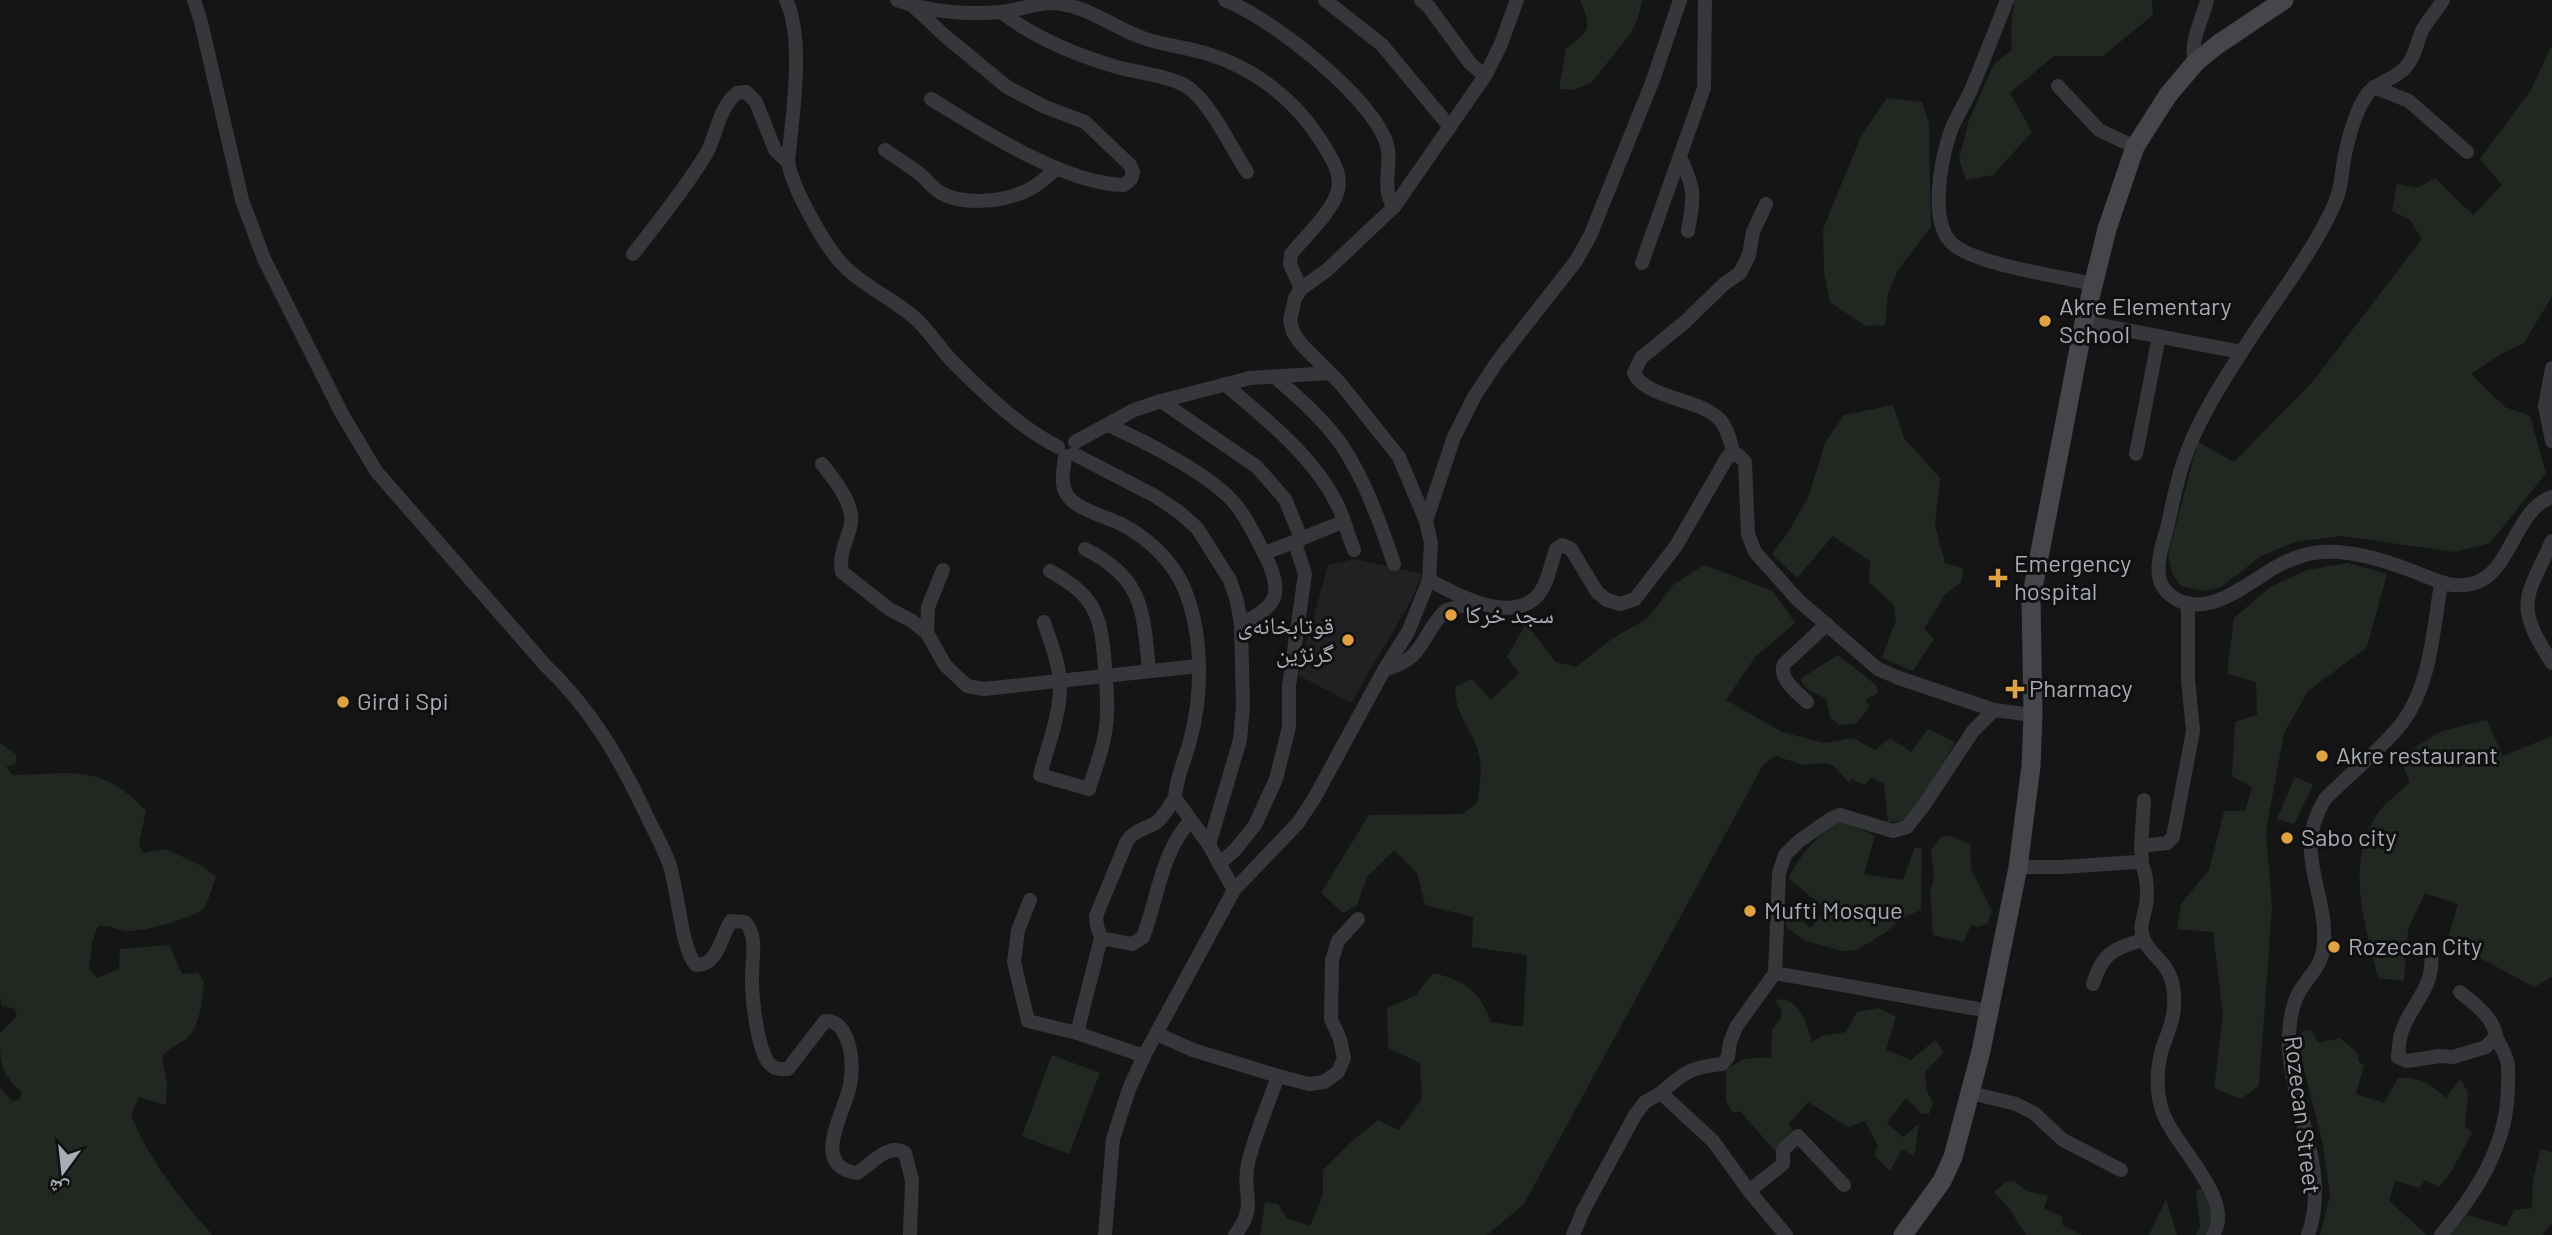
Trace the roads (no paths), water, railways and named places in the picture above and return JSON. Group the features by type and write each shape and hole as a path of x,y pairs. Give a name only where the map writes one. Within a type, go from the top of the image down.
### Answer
{"street":[{"path":"194,0 242,200 264,259 302,339 357,442 395,494 527,645 568,687 607,739 661,841 677,891 690,959 696,965 710,961 731,921 745,922 750,927 753,939 752,981 756,1021 764,1057 770,1066 788,1069 825,1021 838,1025 845,1035 852,1063 849,1087 832,1143 833,1158 846,1172 857,1173 889,1149 898,1149 905,1153 912,1180 910,1235"},
{"path":"786,0 792,12 795,47 788,162 792,180 842,265 916,319 953,362 1031,433 1155,496 1180,512 1197,528 1230,580 1241,624 1243,706 1240,740 1209,845"},
{"path":"897,0 913,6 967,12 1001,12 1049,4 1081,8 1142,38 1229,61 1267,83 1295,107 1315,132 1334,162 1339,178 1338,192 1331,206 1291,254 1290,264 1301,289"},
{"path":"1225,0 1239,6 1298,45 1322,64 1354,97 1385,138 1388,148 1386,188 1388,199 1394,207"},
{"path":"1325,0 1382,45 1450,127"},
{"path":"1421,0 1470,63 1485,76"},
{"path":"1426,521 1454,437 1474,397 1497,362 1576,261 1590,236 1653,80 1680,0"},
{"path":"1642,263 1704,88 1705,0"},
{"path":"2007,0 1951,131 1941,169 1938,197 1940,222 1952,244 1979,258 2092,284"},
{"path":"2195,63 2193,43 2207,0"},
{"path":"1903,1235 1942,1181 1960,1137 1989,1011 2018,867 2031,766 2031,599 2084,322 2107,229 2135,147 2168,94 2195,63 2217,45 2284,0"},
{"path":"2443,0 2422,31 2414,57 2385,83 2374,87 2362,105 2345,152 2340,191 2333,208 2278,298 2241,352 2189,447 2158,571 2167,592 2188,603 2221,600 2277,566 2308,554 2322,552 2370,557 2419,573 2441,584 2473,584 2489,574 2532,511 2542,500 2552,497"},
{"path":"1105,1235 1112,1139 1129,1089 1144,1056 1234,890 1298,823 1326,778 1384,670 1408,632 1429,580 1431,543 1426,521 1399,457 1364,411 1293,332 1292,309 1295,298 1301,289 1327,270 1394,207 1485,76 1501,44 1515,1"},
{"path":"913,6 1007,87 1045,107 1085,122 1130,165 1133,172 1124,185 1111,185 1057,168 1025,155 931,99"},
{"path":"1001,12 1025,30 1062,46 1114,66 1185,86 1207,109 1247,172"},
{"path":"2058,86 2099,130 2135,147"},
{"path":"2374,87 2409,101 2467,152"},
{"path":"633,254 708,152 725,107 737,93 746,92 756,103 775,150 788,162"},
{"path":"885,150 944,195 967,199 997,199 1022,193 1057,168"},
{"path":"1680,157 1691,182 1694,200 1688,231"},
{"path":"1734,455 1731,441 1720,420 1709,411 1646,385 1637,379 1634,373 1641,358 1740,272 1749,255 1753,232 1766,204"},
{"path":"2084,322 2241,352"},
{"path":"2136,454 2159,336"},
{"path":"2552,368 2545,406 2552,441"},
{"path":"1077,1033 1101,938 1096,916 1127,841 1131,835 1164,816 1175,798 1178,776 1195,719 1198,666 1189,604 1176,573 1167,560 1140,534 1070,498 1063,484 1068,450 1134,410 1161,401 1250,379 1330,373"},
{"path":"1276,378 1340,443 1369,496 1394,564"},
{"path":"1226,384 1311,463 1338,505 1354,550"},
{"path":"1161,401 1243,456 1284,499 1306,574 1289,686 1289,727 1276,779 1255,825 1235,850 1219,864"},
{"path":"1108,425 1196,471 1235,504 1264,553 1276,588 1274,601 1260,614 1241,624"},
{"path":"1384,670 1402,664 1416,655 1446,610 1466,603 1522,606 1535,598 1541,591 1556,549 1562,545 1571,549 1597,592 1607,600 1620,604 1634,599 1676,546 1728,456 1738,455 1745,462 1748,534 1755,552 1798,600 1878,669 1994,710 2033,715"},
{"path":"822,464 833,477 852,519 840,563 842,572 889,609 912,621 927,633 944,664 967,686 984,689 1198,666"},
{"path":"1264,553 1343,522"},
{"path":"2552,541 2530,586 2526,609 2538,641 2552,663"},
{"path":"1085,548 1105,560 1130,583 1140,603 1149,670"},
{"path":"927,633 928,607 943,570"},
{"path":"1044,622 1060,680 1058,712 1040,775 1089,789 1106,729 1108,700 1101,622 1087,599 1066,580 1050,571"},
{"path":"1429,580 1477,603"},
{"name":"Rozecan Street","path":"2308,1235 2314,1195 2313,1161 2295,1090 2289,1048 2296,998 2321,961 2324,947 2325,930 2310,845 2311,830 2325,799 2402,722 2414,703 2422,684 2441,584"},
{"path":"2141,846 2167,843 2173,837 2193,731 2188,679 2188,603"},
{"path":"1807,702 1782,677 1781,671 1784,664 1827,624"},
{"path":"1573,1235 1634,1115 1646,1102 1679,1077 1698,1066 1722,1064 1728,1057 1736,1027 1775,973 1779,873 1785,855 1799,841 1840,815 1893,831 1908,827 1973,731 1994,710"},
{"path":"1175,798 1209,845 1234,890"},
{"path":"2144,800 2141,846 2147,885 2142,919 2143,940 2164,965 2174,989 2172,1022 2159,1065 2160,1104 2173,1133 2211,1191 2217,1206 2218,1220 2213,1235"},
{"path":"1101,938 1132,944 1143,937 1168,856 1174,842 1190,821"},
{"path":"2018,867 2136,862 2142,864"},
{"path":"1030,900 1018,930 1014,962 1027,1021 1077,1033 1144,1056"},
{"path":"1157,1034 1193,1050 1278,1076 1309,1084 1324,1083 1338,1072 1344,1058 1331,1018 1332,960 1338,941 1359,919"},
{"path":"2093,984 2099,965 2105,957 2114,950 2143,940"},
{"path":"2431,949 2431,973 2402,1032 2398,1057 2407,1061 2440,1056 2453,1057 2486,1047 2496,1036"},
{"path":"1775,973 1989,1011"},
{"path":"2441,1235 2478,1185 2504,1127 2508,1098 2508,1061 2493,1025 2486,1014 2460,992"},
{"path":"1235,1235 1246,1221 1250,1205 1247,1168 1278,1076"},
{"path":"1661,1093 1713,1141 1749,1191 1786,1235"},
{"path":"1971,1093 2016,1104 2034,1113 2063,1140 2121,1170"},
{"path":"1749,1191 1783,1164 1783,1150 1798,1136 1844,1185"}],"place":[{"name":"Akre Elementary School","path":"2045,321"},
{"name":"Emergency hospital","path":"1998,578"},
{"name":"سجد خركا","path":"1451,615"},
{"name":"قوتابخانەی گرنژین","path":"1348,640"},
{"name":"Pharmacy","path":"2015,689"},
{"name":"Gird i Spi","path":"343,702"},
{"name":"Akre restaurant","path":"2322,756"},
{"name":"Sabo city","path":"2287,838"},
{"name":"Mufti Mosque","path":"1750,911"},
{"name":"Rozecan City","path":"2334,947"}]}
